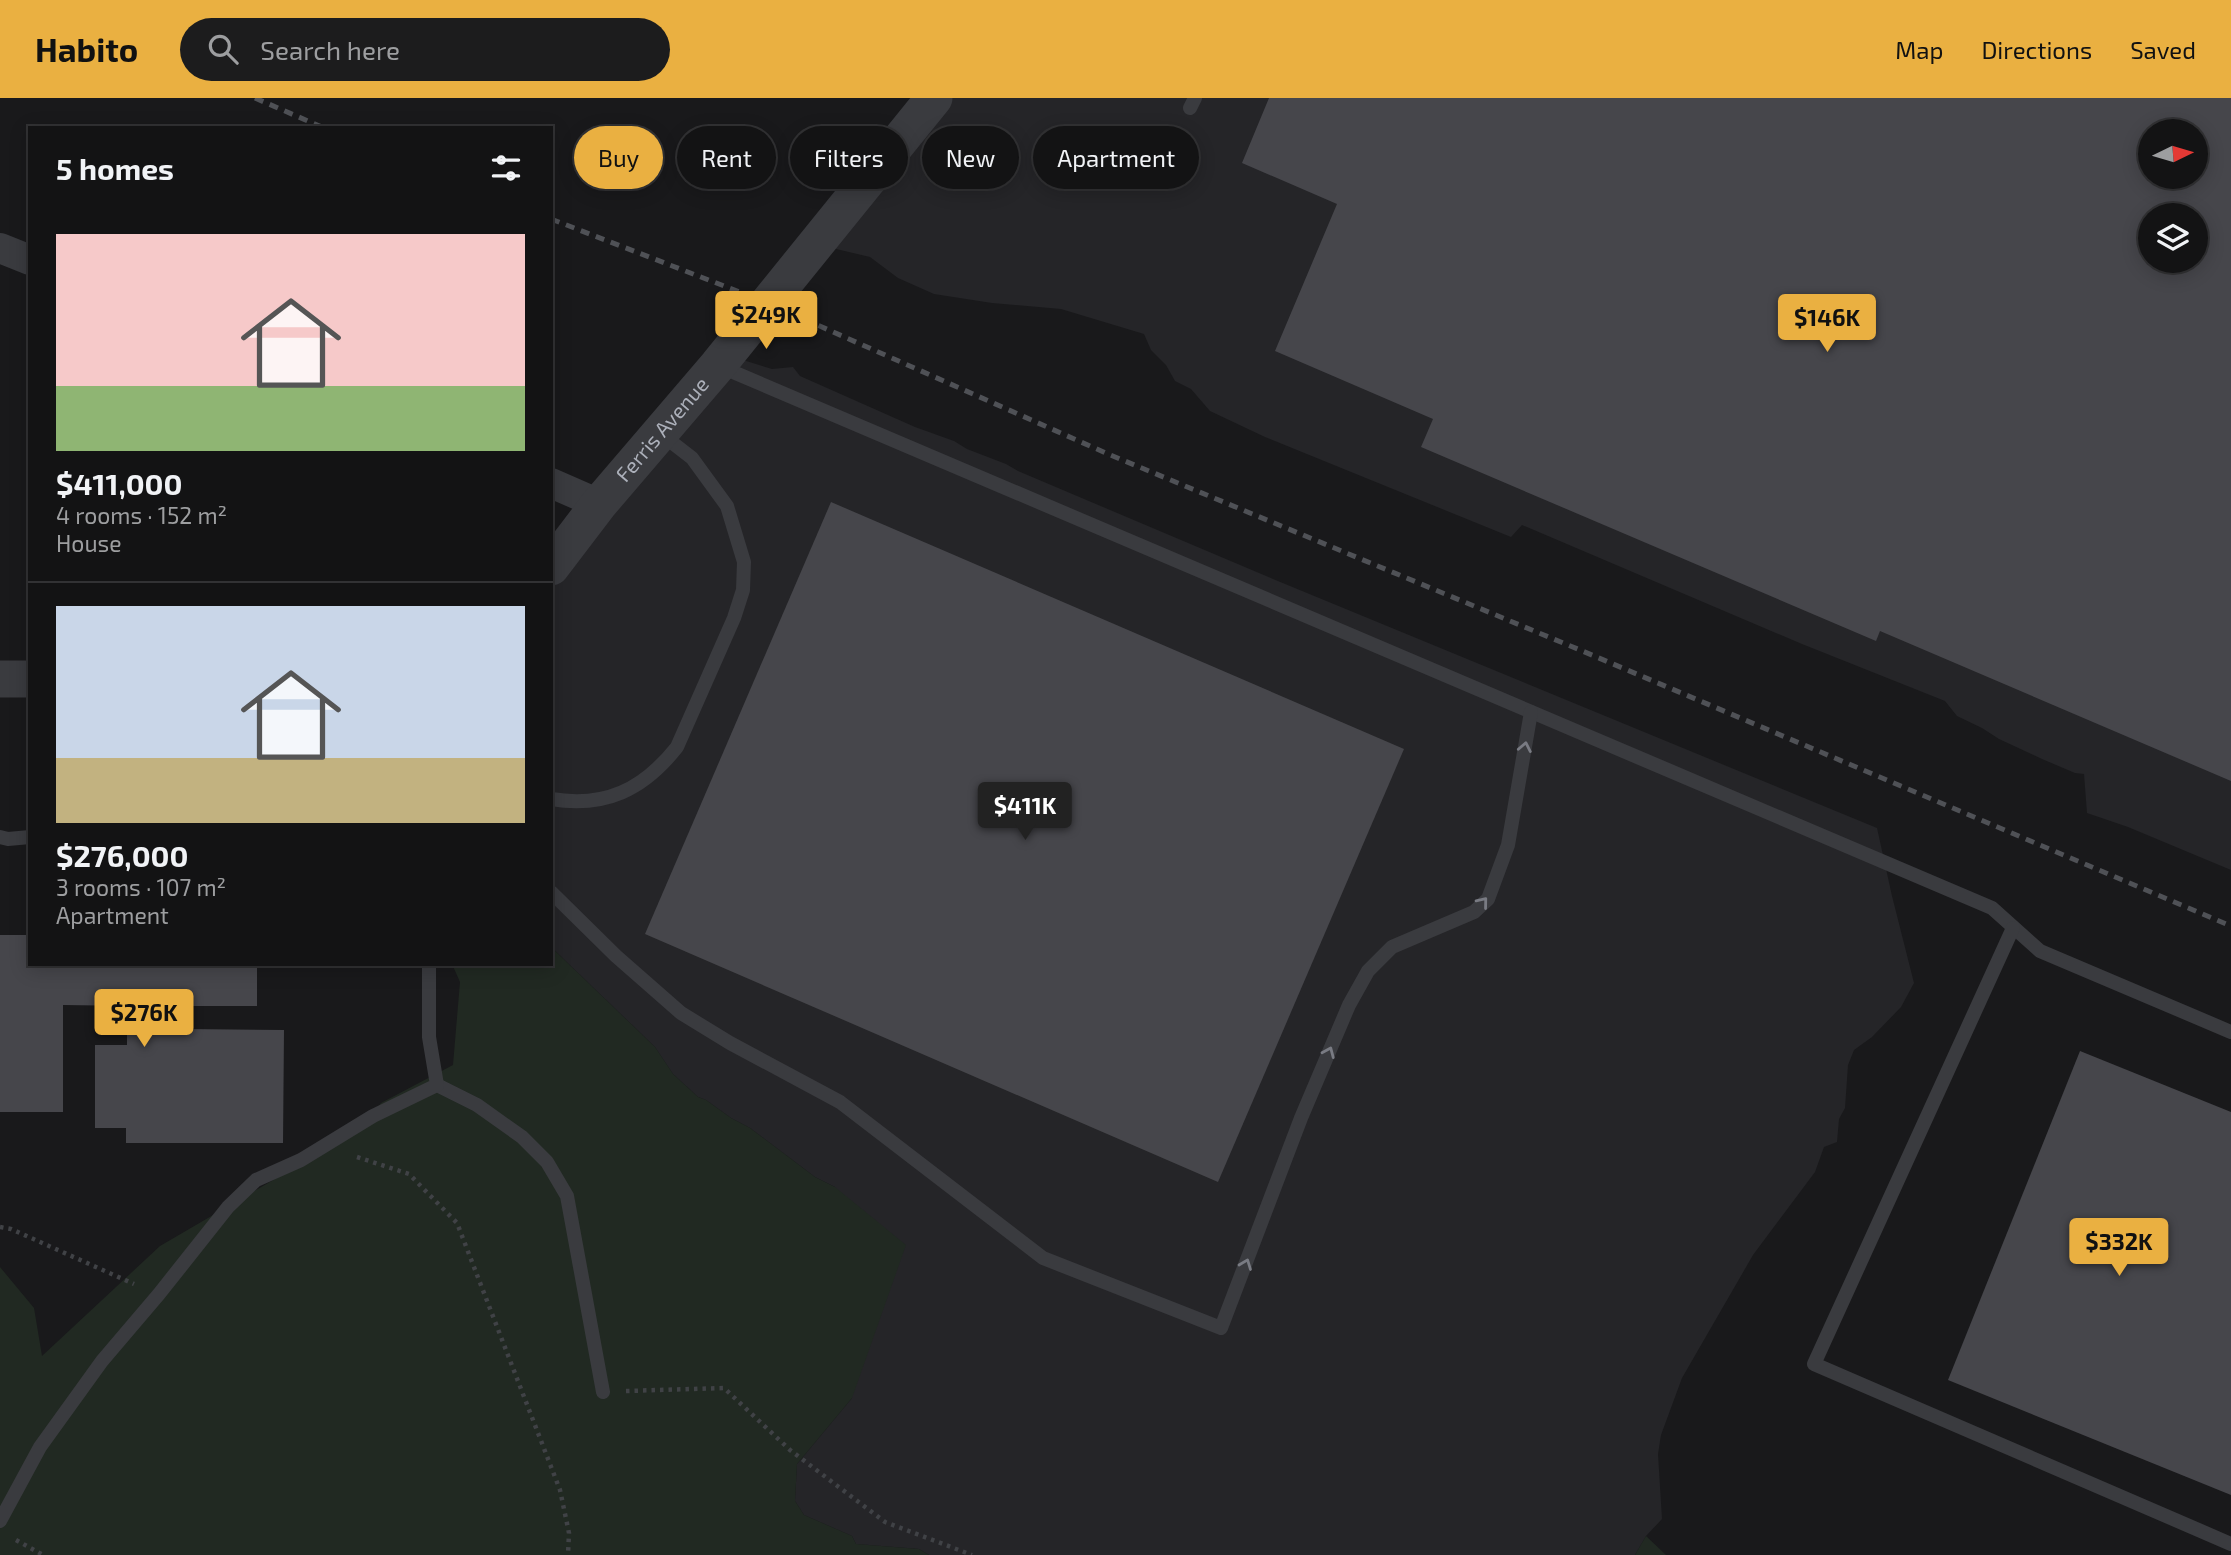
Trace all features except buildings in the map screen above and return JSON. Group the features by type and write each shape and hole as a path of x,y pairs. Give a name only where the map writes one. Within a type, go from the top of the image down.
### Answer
{"street":[{"name":"Ferris Avenue","path":"553,565 599,504 718,366 934,98"},
{"path":"0,248 28,259"},
{"path":"553,484 599,504"},
{"path":"0,679 28,679"}],"lane":[{"path":"718,366 1992,908 2040,951 2231,1032"},
{"path":"553,799 575,803 599,801 626,791 649,777 666,762 677,747 734,618 743,590 744,562 727,506 692,458 660,433"},
{"path":"553,894 616,956 681,1013 730,1043 840,1102 1043,1258 1221,1328 1301,1118 1349,1005 1368,971 1392,947 1474,912 1488,899 1508,845 1531,712"},
{"path":"0,837 28,837"},
{"path":"2013,928 1814,1364 2231,1544"},
{"path":"429,966 429,1037 437,1085"},
{"path":"0,1521 40,1447 102,1360 229,1207 256,1180 301,1160 373,1116 437,1085"},
{"path":"437,1085 477,1105 522,1138 547,1161 567,1196 603,1392"}],"path":[{"path":"301,1160 347,1153 409,1174 457,1223 560,1490 569,1533 568,1555"},
{"path":"0,1227 11,1229 159,1294"},
{"path":"603,1392 724,1388 790,1450 885,1522 972,1555"},
{"path":"11,1536 43,1555"}],"shaded area":[{"path":"923,98 2231,98 2231,870 2087,813 2084,774 2075,773 1999,739 1957,716 1945,701 1802,644 1522,525 1511,537 1265,437 1210,411 1191,389 1175,381 1166,365 1151,350 1144,334 1061,309 992,303 934,294 898,278 870,257 815,244 856,189 908,189 908,126 902,126"},
{"path":"717,352 772,369 793,367 800,376 1018,471 1877,828 1914,983 1901,1007 1872,1037 1854,1050 1848,1065 1845,1108 1839,1119 1837,1142 1824,1147 1815,1172 1753,1255 1682,1378 1661,1435 1658,1454 1662,1519 1646,1536 1635,1555 929,1555 919,1549 856,1544 852,1536 804,1515 795,1501 797,1464 852,1398 835,1187 815,1177 750,1128 698,1097 673,1074 655,1047 553,949 553,545"},
{"path":"553,949 655,1047 673,1074 698,1097 750,1128 815,1177 835,1187 906,1245 852,1398 797,1464 795,1501 804,1515 852,1536 856,1544 919,1549 929,1555 0,1555 0,1267 34,1308 42,1356 160,1246 359,1130 381,1103 453,1065 460,982 453,966 553,966"},
{"path":"1646,1536 1666,1555 1635,1555"}],"railway":[{"path":"255,98 319,126"},
{"path":"553,220 768,303 1108,454 1580,650 2231,926"}]}
